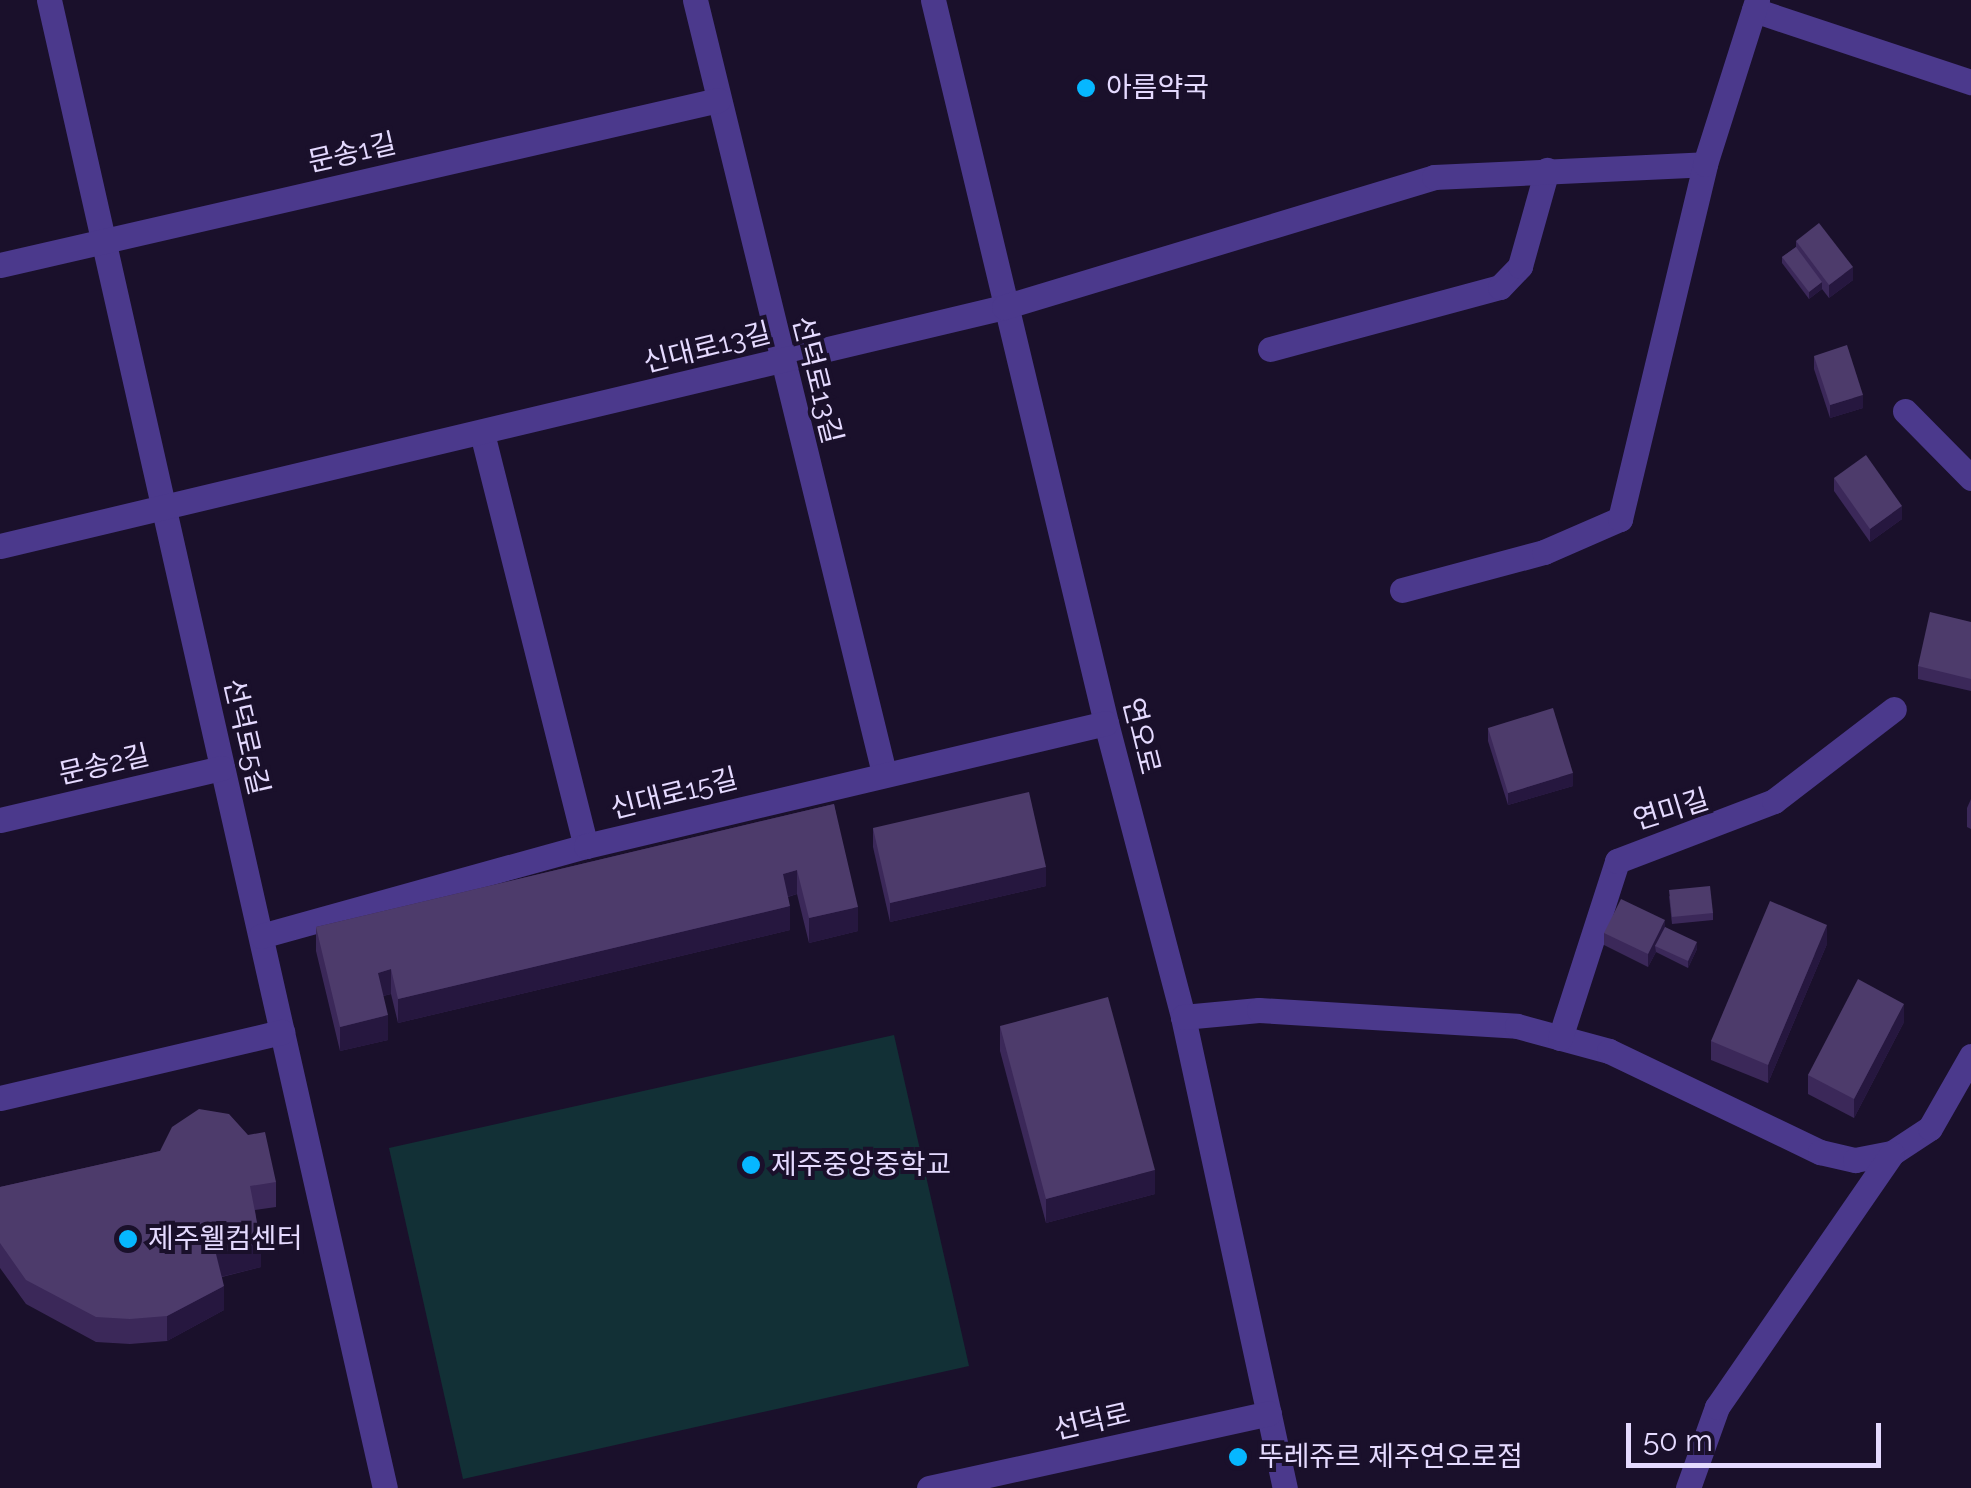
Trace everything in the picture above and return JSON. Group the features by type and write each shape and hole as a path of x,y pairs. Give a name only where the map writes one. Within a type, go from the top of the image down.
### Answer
{"street":[{"name":"선덕로5길","path":"49,0 384,1488"},
{"name":"선덕로13길","path":"695,0 884,773"},
{"name":"연오로","path":"933,0 1106,723 1184,1016 1285,1488"},
{"path":"1402,590 1544,552 1620,519 1706,164 1755,5 1971,82"},
{"name":"문송1길","path":"0,265 718,100"},
{"name":"신대로13길","path":"0,546 1004,308 1434,177 1706,164"},
{"path":"1270,349 1500,287 1520,266 1547,170"},
{"path":"1905,411 1971,478"},
{"path":"482,433 586,846"},
{"name":"연미길","path":"1560,1038 1618,861 1774,801 1894,709"},
{"name":"신대로15길","path":"260,936 586,846 1106,723"},
{"name":"문송2길","path":"0,820 222,768"},
{"path":"1184,1016 1260,1010 1427,1016 1560,1038 1608,1051 1820,1152 1855,1160 1892,1153"},
{"path":"0,1098 282,1032"},
{"path":"1688,1488 1717,1408 1892,1153 1930,1128 1971,1056"},
{"name":"선덕로","path":"929,1488 1040,1477 1268,1412"}],"green space":[{"path":"894,1035 969,1366 463,1479 389,1148"}],"building":[{"path":"1819,223 1853,267 1829,285 1796,241"},
{"path":"1796,247 1822,282 1809,292 1782,257"},
{"path":"1847,345 1863,395 1830,405 1814,356"},
{"path":"1866,455 1902,506 1870,529 1834,478"},
{"path":"1930,612 1971,622 1971,679 1918,666"},
{"path":"1553,708 1573,773 1508,793 1488,728"},
{"path":"1029,792 1046,867 890,903 873,828"},
{"path":"834,804 858,907 809,918 797,870 783,874 790,906 398,999 391,969 378,973 388,1015 340,1027 316,927"},
{"path":"1710,886 1713,913 1672,917 1669,890"},
{"path":"1621,899 1665,920 1648,954 1604,933"},
{"path":"1770,901 1827,925 1768,1065 1711,1041"},
{"path":"1665,927 1697,942 1688,961 1655,946"},
{"path":"1858,979 1904,1004 1854,1099 1808,1075"},
{"path":"1108,997 1155,1170 1046,1199 1000,1026"},
{"name":"제주웰컴센터","path":"199,1109 229,1114 248,1135 265,1132 276,1182 250,1186 261,1243 216,1254 224,1286 167,1316 130,1319 96,1317 26,1280 0,1243 0,1187 160,1151 172,1127"}],"place":[{"name":"아름약국","path":"1086,88"},
{"name":"제주중앙중학교","path":"751,1165"},
{"name":"제주웰컴센터","path":"128,1239"},
{"name":"뚜레쥬르 제주연오로점","path":"1238,1457"}]}
